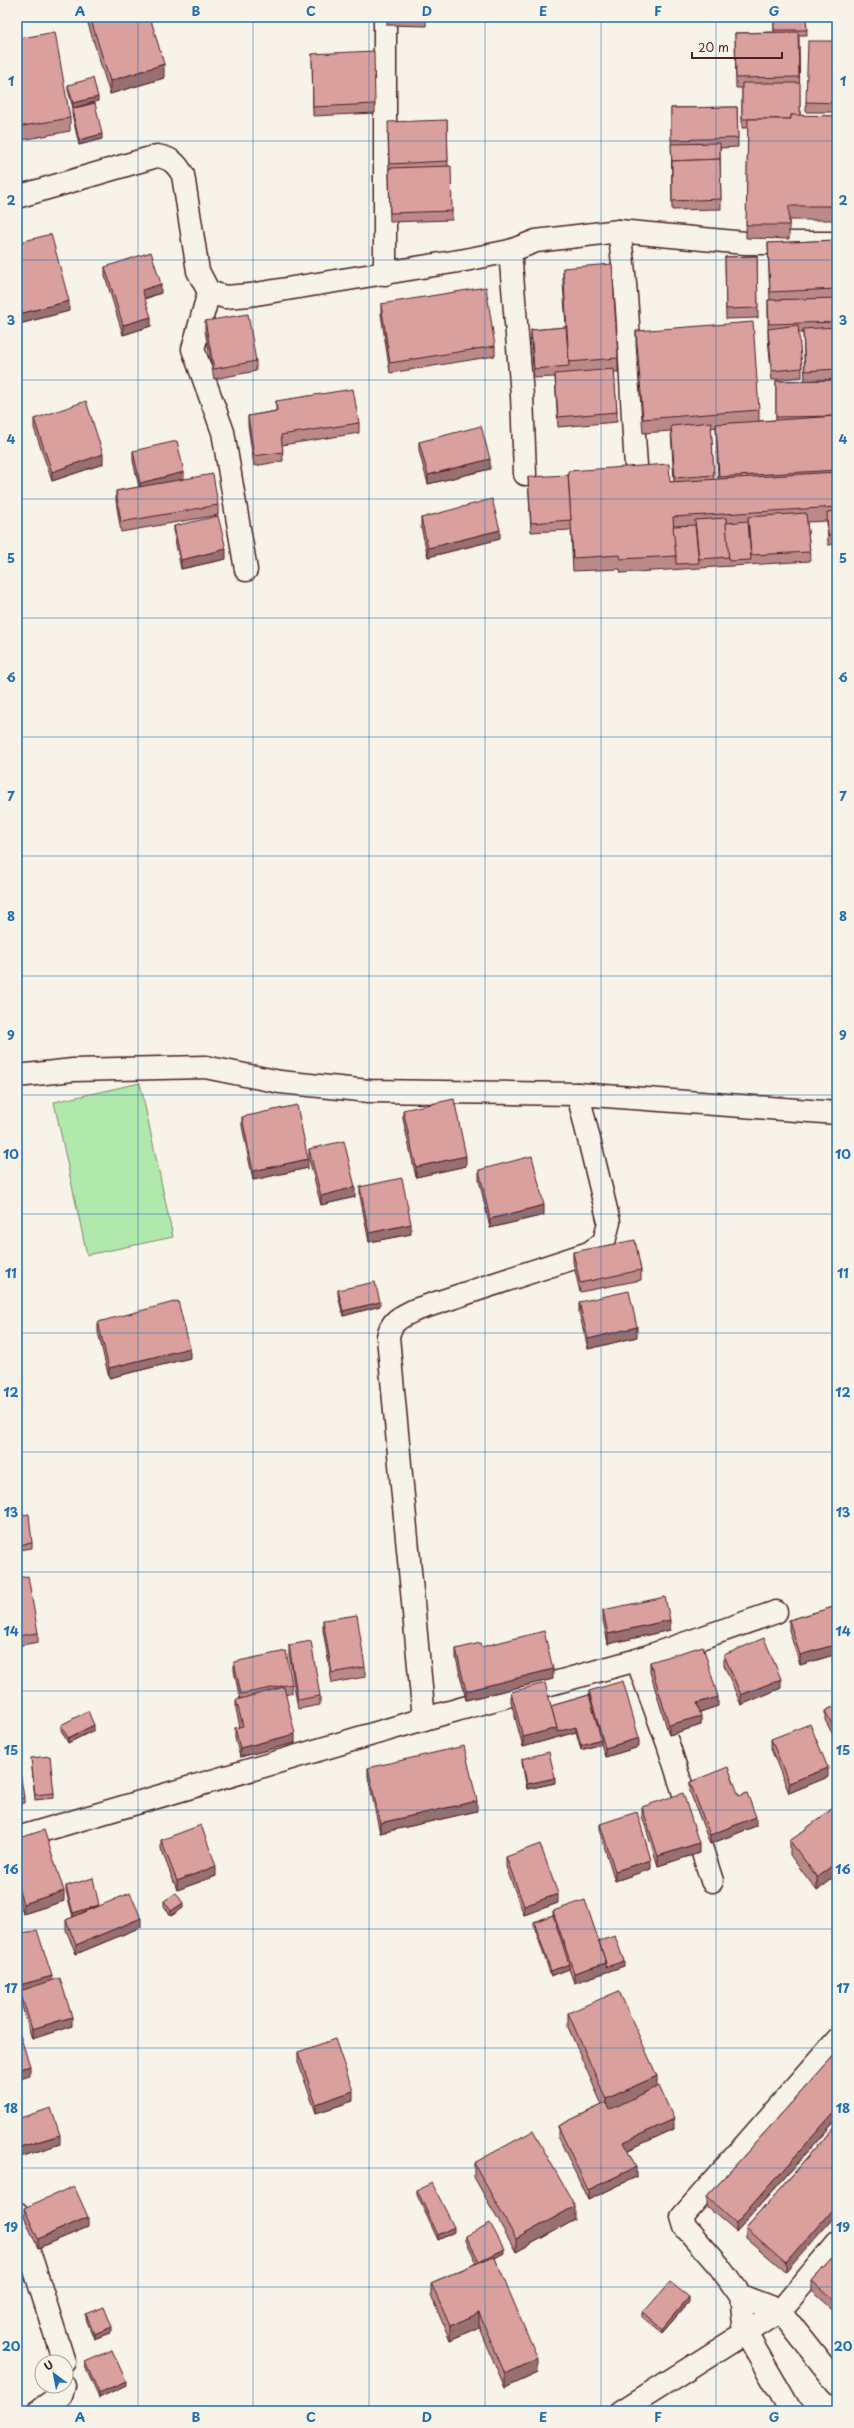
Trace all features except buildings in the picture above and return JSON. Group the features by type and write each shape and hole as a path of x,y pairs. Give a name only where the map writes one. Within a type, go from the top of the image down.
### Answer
{"street":[{"path":"385,17 385,274"},
{"path":"17,197 157,156 167,158 177,164 183,175 198,272 209,292 193,349 222,432 246,570"},
{"path":"209,292 225,296 250,295 385,274 510,251 536,241 620,231 745,243 837,242"},
{"path":"620,231 626,282 629,367 636,465"},
{"path":"510,251 522,395 525,474"},
{"path":"17,1076 73,1070 205,1066 280,1082 369,1091 578,1094 837,1113"},
{"path":"424,1719 388,1337 390,1327 397,1319 416,1310 589,1253 604,1242 609,1222 578,1094"},
{"path":"17,1838 424,1719 637,1660 776,1612"},
{"path":"637,1660 668,1744 712,1882"},
{"path":"791,2411 746,2332 741,2296 720,2267 685,2227 682,2217 837,2040"},
{"path":"17,2213 61,2354"},
{"path":"622,2411 780,2311 837,2244"},
{"path":"741,2296 780,2311 837,2383"},
{"path":"38,2411 61,2394"}],"green space":[{"path":"140,1083 173,1237 87,1255 54,1102"}]}
